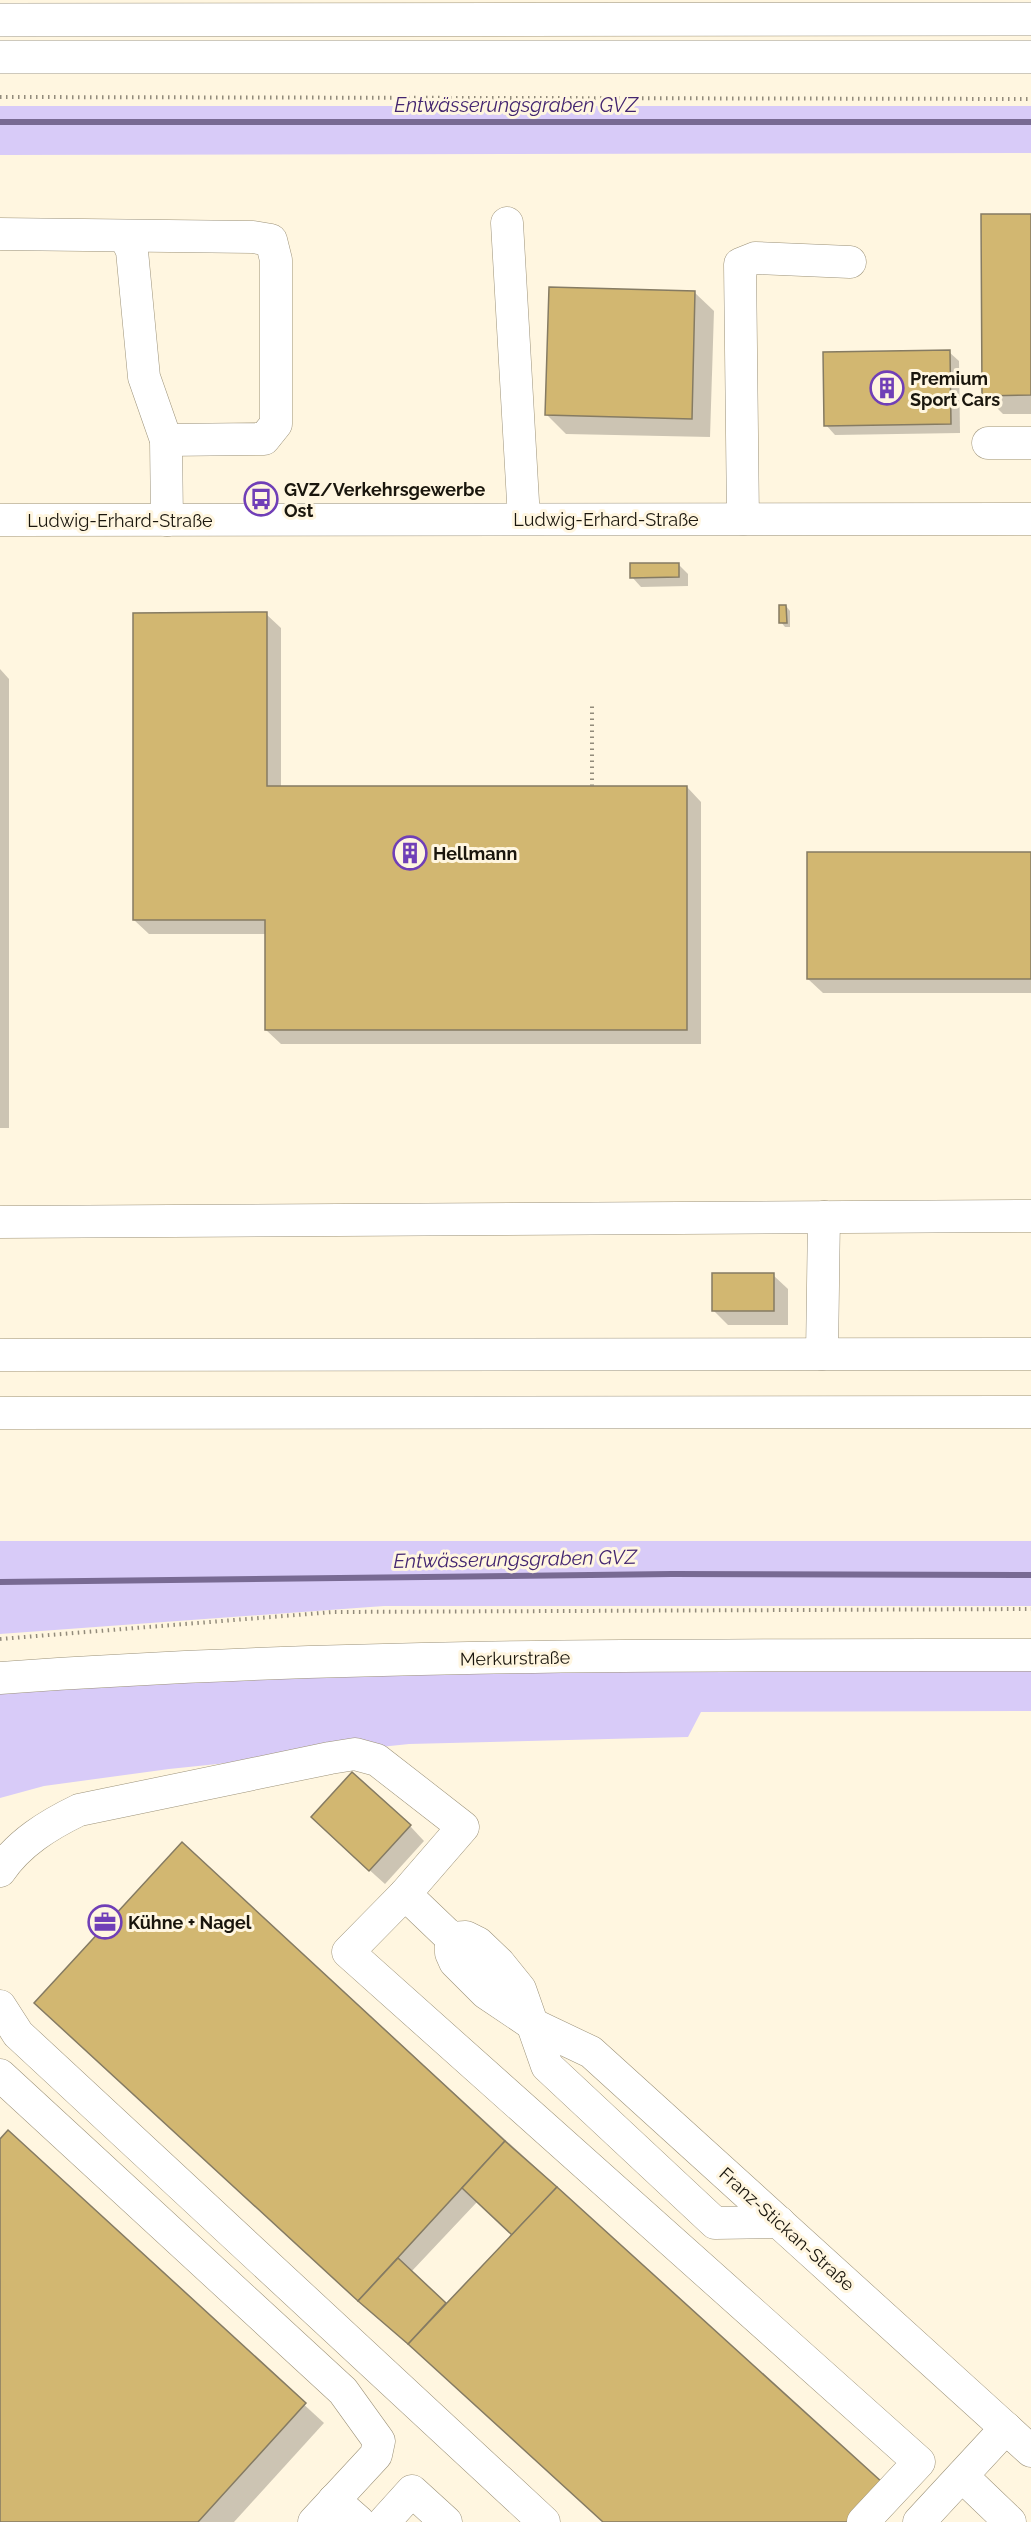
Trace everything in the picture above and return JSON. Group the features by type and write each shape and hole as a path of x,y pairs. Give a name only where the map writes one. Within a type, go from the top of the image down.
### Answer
{"highway":[{"path":"0,20 1031,19"},
{"path":"0,57 1031,57"}],"street":[{"path":"507,223 524,519"},
{"path":"0,234 253,237 271,240 276,260 276,424 264,439 166,440"},
{"path":"125,236 132,251 144,377 166,440 167,520"},
{"path":"743,519 740,264 755,258 850,262"},
{"path":"988,443 1031,443"},
{"name":"Ludwig-Erhard-Straße","path":"0,520 1031,519"},
{"path":"0,1222 1031,1216"},
{"path":"822,1354 824,1217"},
{"path":"0,1355 1031,1354"},
{"path":"0,1413 1031,1412"},
{"name":"Merkurstraße","path":"0,1677 308,1663 548,1657 1031,1655"},
{"path":"0,1871 7,1861 45,1827 79,1810 355,1754 377,1760 463,1827 405,1894 348,1952 919,2462 863,2522"},
{"path":"405,1894 451,1938 466,1937 478,1942 499,1963 520,1989 547,2066 715,2223 779,2222"},
{"path":"0,2006 18,2034 544,2522"},
{"name":"Franz-Stickan-Straße","path":"532,2024 591,2052 1031,2451"},
{"path":"0,2075 343,2391 379,2441 376,2455 324,2511 359,2522"},
{"path":"919,2522 1006,2428"},
{"path":"962,2476 1010,2522"},
{"path":"384,2522 412,2491 446,2522"}],"path":[{"path":"0,97 1031,99"},
{"path":"592,705 592,786"},
{"path":"0,1639 333,1612 1031,1609"}],"shaded area":[{"path":"0,106 1031,106 1031,153 0,155"},
{"path":"0,1541 1031,1541 1031,1606 384,1606 0,1634"},
{"path":"1031,1668 1031,1711 701,1712 688,1737 409,1744 169,1769 44,1786 0,1798 0,1692 272,1677 505,1672"}],"building":[{"path":"981,214 1031,214 1031,395 982,396"},
{"path":"549,287 695,291 692,419 545,415"},
{"name":"Premium Sport Cars","path":"950,350 951,424 824,426 823,352"},
{"path":"630,563 679,563 679,577 630,578"},
{"path":"779,605 786,605 787,623 779,623"},
{"name":"Hellmann","path":"267,612 267,786 687,786 687,1030 265,1030 265,920 133,920 133,613"},
{"path":"807,852 1031,852 1031,979 807,979"},
{"path":"712,1273 774,1273 774,1311 712,1311"},
{"path":"352,1772 411,1825 369,1871 311,1817"},
{"path":"182,1842 505,2141 358,2301 34,2003"},
{"path":"8,2130 306,2403 198,2522 0,2522 0,2139"},
{"path":"505,2141 557,2187 512,2235 462,2188"},
{"path":"557,2187 883,2483 847,2522 603,2522 408,2344"},
{"path":"398,2258 446,2303 408,2344 358,2301"}],"waterway":[{"name":"Entwässerungsgraben GVZ","path":"0,122 1031,122"},
{"name":"Entwässerungsgraben GVZ","path":"0,1582 672,1574 1031,1575"}],"place":[{"name":"Premium Sport Cars","path":"887,388"},
{"name":"GVZ/Verkehrsgewerbe Ost","path":"261,499"},
{"name":"Hellmann","path":"410,853"},
{"name":"Kühne + Nagel","path":"105,1922"}]}
